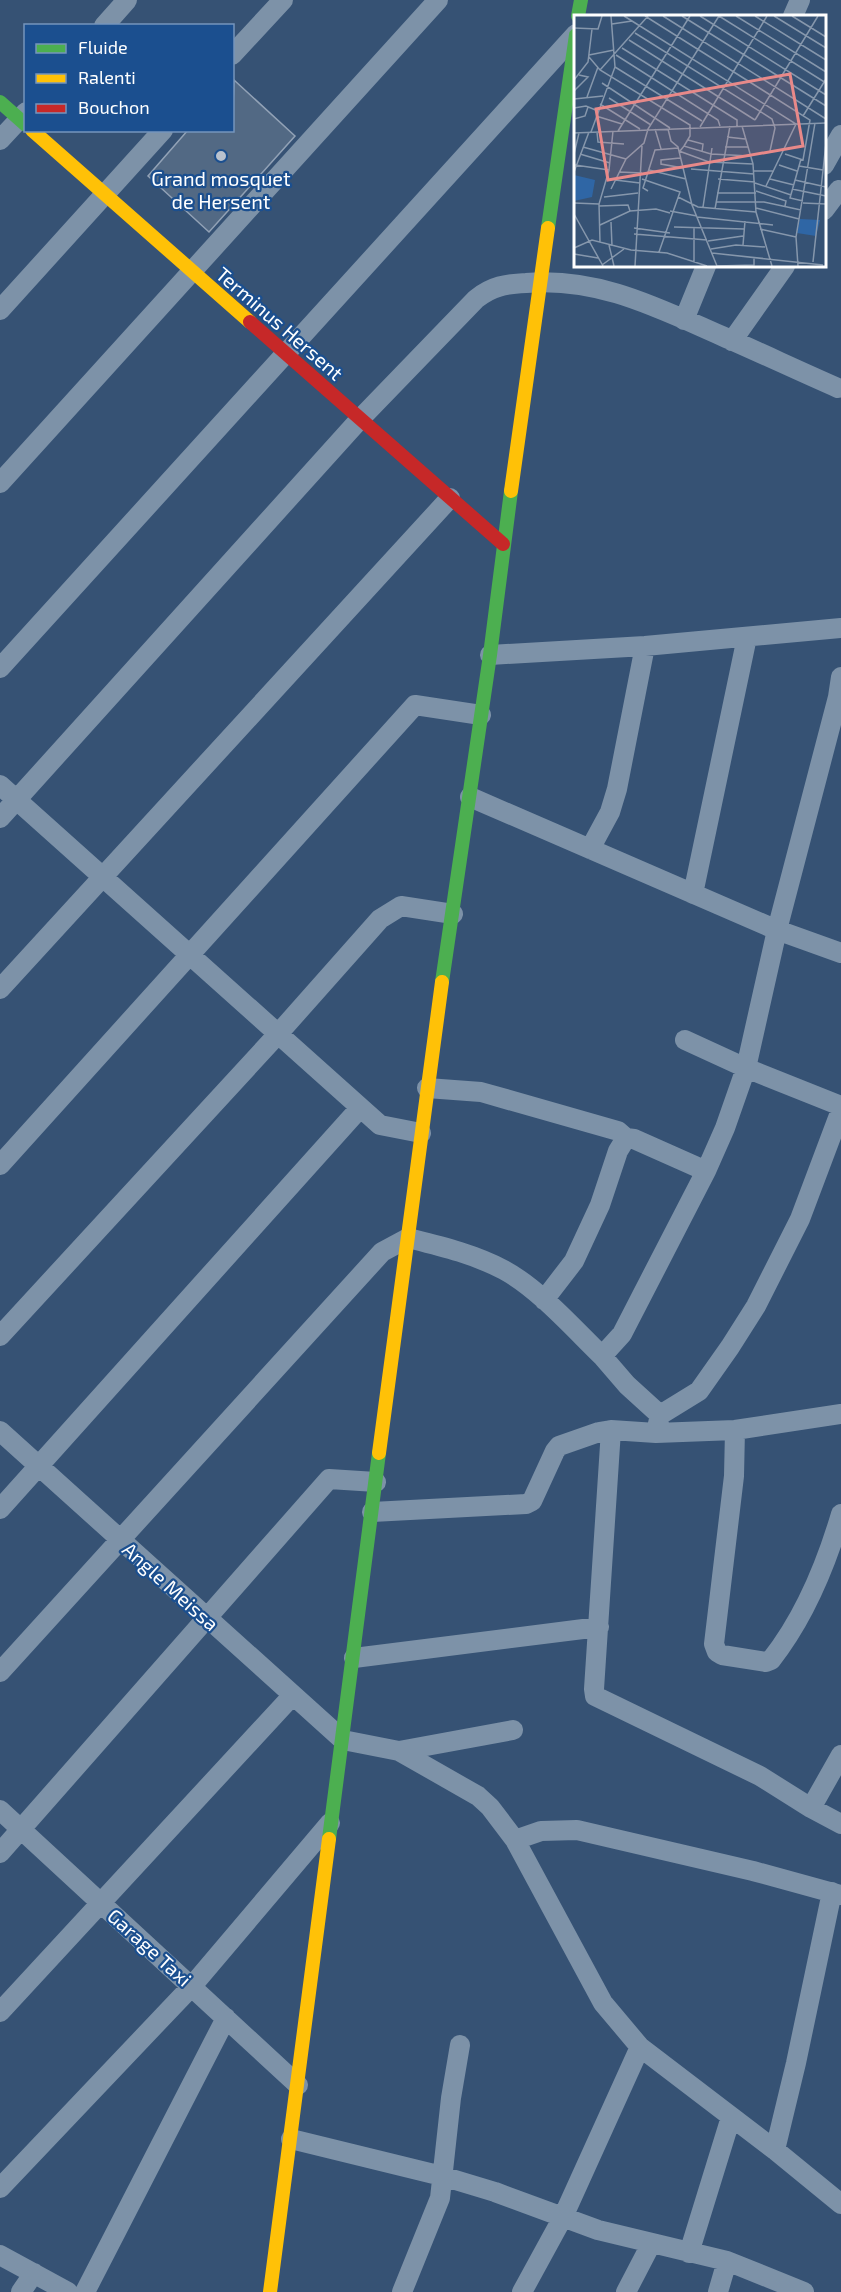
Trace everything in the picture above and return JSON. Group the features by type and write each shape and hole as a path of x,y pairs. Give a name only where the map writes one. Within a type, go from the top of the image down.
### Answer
{"street":[{"path":"106,24 127,0"},
{"path":"234,53 284,0"},
{"path":"0,483 438,0"},
{"path":"578,15 581,0"},
{"path":"793,15 800,0"},
{"path":"0,668 574,36"},
{"path":"270,2292 427,1088 470,797 503,544 574,48"},
{"name":"Terminus Hersent","path":"0,102 24,120"},
{"path":"0,140 24,123"},
{"name":"Terminus Hersent","path":"37,132 192,272 503,544"},
{"path":"0,310 161,132"},
{"path":"826,163 841,135"},
{"path":"826,208 835,188"},
{"path":"684,320 706,267"},
{"path":"732,341 784,267"},
{"path":"0,818 360,419 488,289 505,284 540,282 586,285 630,297 838,388"},
{"path":"0,989 450,498"},
{"path":"490,655 645,646 841,628"},
{"path":"693,894 747,636"},
{"path":"590,849 610,812 618,789 645,646"},
{"path":"602,1356 622,1334 706,1171 725,1128 746,1068 777,930 841,677"},
{"path":"0,1166 415,705 481,715"},
{"path":"0,785 380,1125 421,1133"},
{"path":"470,797 777,930 841,953"},
{"path":"0,1335 381,919 401,906 453,914"},
{"path":"658,1424 699,1391 756,1306 800,1219 841,1108 685,1040"},
{"path":"427,1088 481,1092 618,1131 626,1137 706,1171"},
{"path":"0,1509 360,1108"},
{"path":"544,1300 574,1261 600,1205 618,1151 626,1137"},
{"path":"0,1672 382,1252 408,1238 449,1248 506,1271 544,1300 602,1356 658,1424"},
{"path":"372,1512 526,1504 532,1501 559,1446 599,1432 658,1424 735,1430 841,1414"},
{"path":"610,1430 595,1696 751,1771 841,1824"},
{"path":"735,1430 734,1476 714,1644 717,1652 722,1655 766,1662 771,1660 807,1602 832,1545 841,1514"},
{"name":"Angle Meissa","path":"0,1431 343,1740"},
{"path":"0,1853 329,1479 376,1482"},
{"path":"354,1658 599,1627"},
{"path":"0,2012 293,1695"},
{"path":"399,1751 513,1730"},
{"path":"343,1740 399,1751 478,1796 490,1807 515,1840 603,2003 640,2047 775,2150 841,2204"},
{"path":"811,1808 841,1755"},
{"name":"Garage Taxi","path":"0,1810 298,2085"},
{"path":"0,2188 192,1986 332,1821"},
{"path":"515,1840 541,1831 578,1830 753,1871 836,1894 775,2150"},
{"path":"85,2292 226,2018"},
{"path":"402,2292 440,2198 451,2098 460,2044"},
{"path":"522,2292 563,2217 640,2047"},
{"path":"689,2253 731,2117"},
{"path":"291,2139 442,2176 495,2192 598,2230 727,2261 804,2292"},
{"path":"626,2292 651,2244"},
{"path":"0,2255 69,2292"},
{"path":"718,2292 727,2261"},
{"path":"21,2292 34,2273"}],"building":[{"name":"Grand mosquet de Hersent","path":"234,80 295,136 209,232 148,176 186,132 234,132"}],"traffic: fast":[{"path":"578,15 581,0"},
{"path":"548,228 574,49"},
{"path":"0,102 24,123"},
{"path":"442,982 490,655 511,491"},
{"path":"329,1839 379,1453"}],"traffic: slow":[{"path":"34,132 250,322"},
{"path":"511,491 548,228"},
{"path":"379,1453 442,982"},
{"path":"270,2292 329,1839"}],"traffic: jam":[{"path":"250,322 503,544"}],"place":[{"name":"Grand mosquet de Hersent","path":"221,156"}]}
